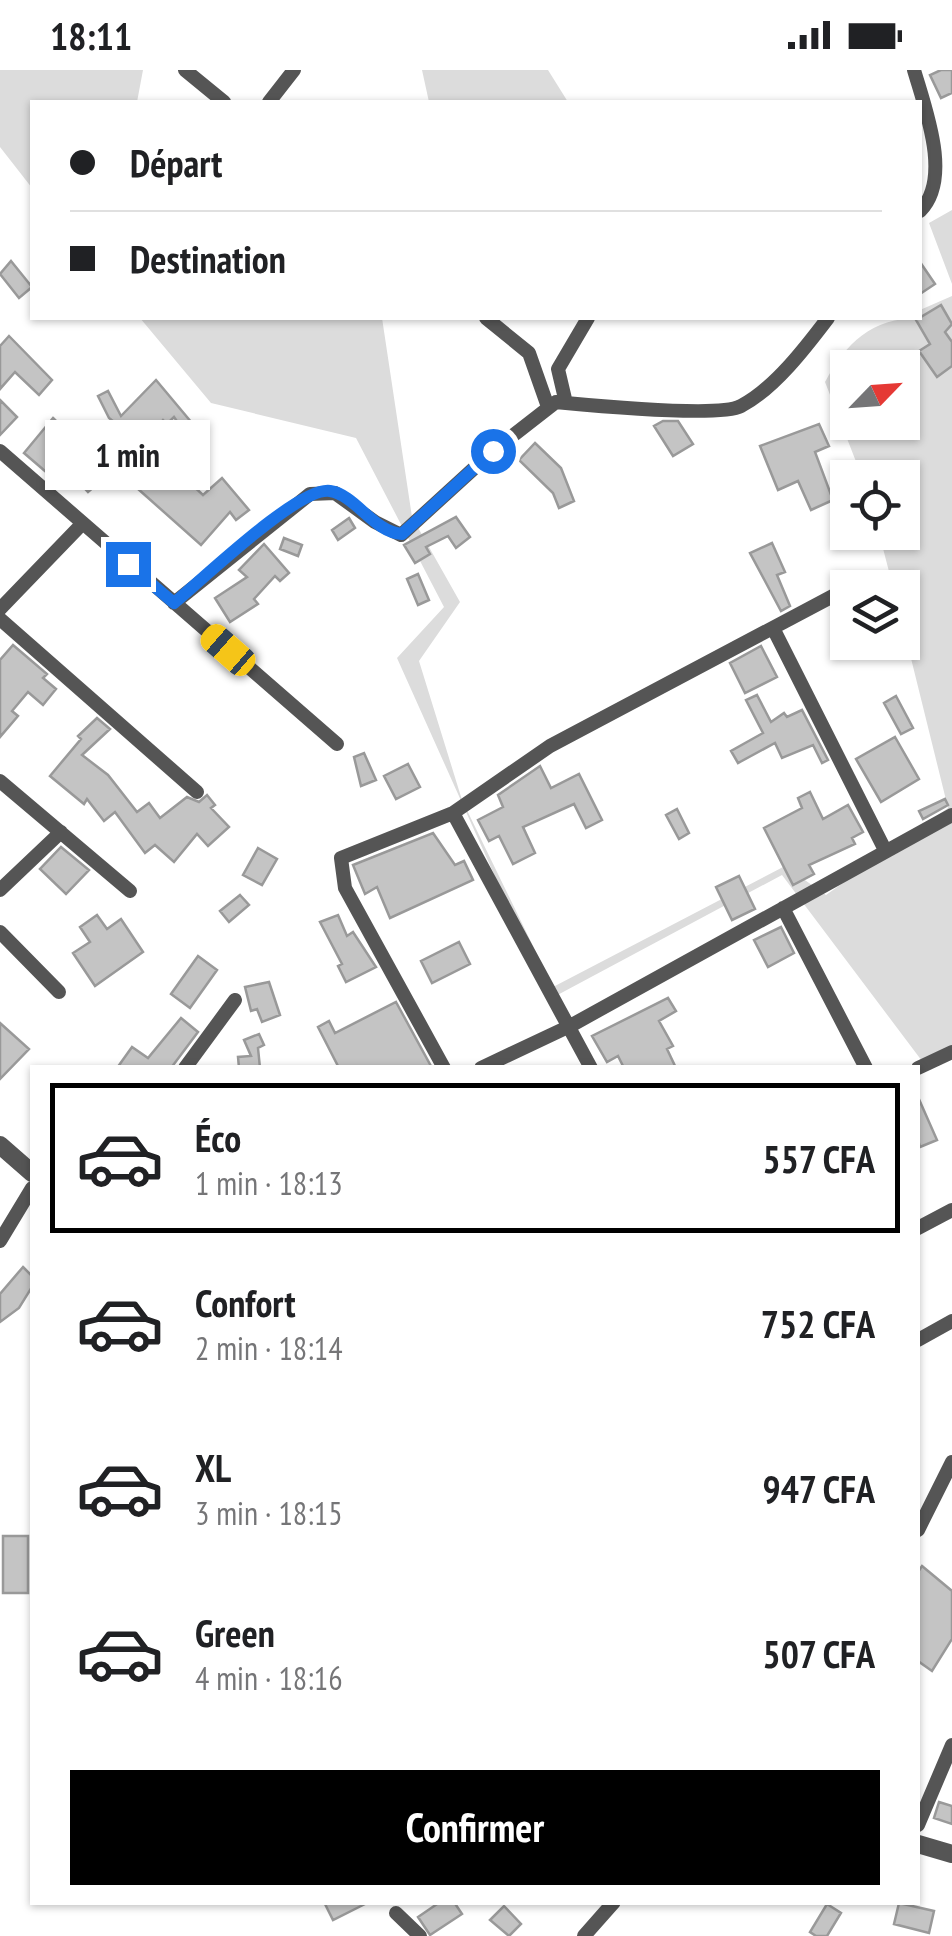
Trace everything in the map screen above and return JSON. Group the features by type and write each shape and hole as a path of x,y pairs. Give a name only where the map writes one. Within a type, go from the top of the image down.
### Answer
{"street":[{"path":"185,70 222,100"},
{"path":"270,100 294,70"},
{"path":"914,70 922,100"},
{"path":"922,102 940,173 933,200 922,209"},
{"path":"488,320 529,353 548,407"},
{"path":"566,403 558,368 587,320"},
{"path":"174,603 310,494 335,492 375,522 402,534 548,407 566,403 703,410 740,407 776,376 826,320"},
{"path":"0,451 337,744"},
{"path":"0,609 82,524"},
{"path":"442,1065 346,888 342,858 454,813 550,746 830,598"},
{"path":"0,619 197,792"},
{"path":"774,630 884,850"},
{"path":"0,781 130,891"},
{"path":"454,813 590,1065"},
{"path":"487,1065 570,1026 952,815"},
{"path":"0,890 61,832"},
{"path":"783,908 864,1065"},
{"path":"0,932 59,992"},
{"path":"187,1065 235,1000"},
{"path":"920,1067 952,1052"},
{"path":"0,1145 30,1171"},
{"path":"0,1241 30,1191"},
{"path":"920,1227 952,1210"},
{"path":"920,1339 952,1320"},
{"path":"920,1526 952,1462"},
{"path":"920,1820 952,1745"},
{"path":"920,1845 952,1854"},
{"path":"584,1936 611,1905"},
{"path":"396,1913 420,1936"}],"shaded area":[{"path":"0,70 143,70 137,100 30,100 30,185 0,147"},
{"path":"422,70 548,70 567,100 429,100"},
{"path":"952,210 952,284 929,223"},
{"path":"952,296 952,1048 922,1061 782,875 550,999 397,658 444,607 356,438 211,403 142,320 382,320 412,517 460,602 419,661 462,800 553,987 785,866 826,895 948,808 911,660 920,660 920,570 889,570 883,550 920,550 920,460 855,460 848,440 920,440 920,350 847,350 874,328 898,320 922,320 922,309"}],"building":[{"path":"952,70 952,93 941,98 930,75"},
{"path":"11,261 30,289 19,298 0,274"},
{"path":"922,265 935,284 922,293"},
{"path":"941,305 952,324 945,332 952,342 952,366 937,377 920,352 930,344 916,320 922,320"},
{"path":"9,336 52,380 39,395 15,372 0,389 0,346"},
{"path":"156,380 197,429 187,436 174,417 167,424 163,420 143,445 109,418 98,396 108,391 121,416"},
{"path":"0,400 17,417 0,435"},
{"path":"53,418 109,474 88,492 63,465 53,478 24,453"},
{"path":"663,421 678,421 693,444 673,456 654,426"},
{"path":"819,424 829,446 815,452 830,501 811,510 798,481 778,490 760,446"},
{"path":"535,443 561,468 574,501 559,508 553,493 519,460"},
{"path":"173,467 203,495 222,478 249,510 236,520 230,512 201,545 137,488 144,479 154,487"},
{"path":"456,517 470,537 456,548 448,536 426,547 430,554 415,563 404,545"},
{"path":"349,518 355,528 338,540 332,530"},
{"path":"284,538 302,545 298,556 280,549"},
{"path":"772,543 785,572 777,575 790,606 781,611 750,553"},
{"path":"264,544 289,573 280,581 275,576 254,599 258,604 230,622 215,598 247,577 239,570"},
{"path":"418,574 429,600 418,605 407,579"},
{"path":"13,645 47,674 43,678 56,689 43,705 28,692 12,711 18,716 0,737 0,660"},
{"path":"761,646 777,677 745,693 730,663"},
{"path":"757,695 771,722 784,713 787,717 802,710 828,760 822,763 813,745 782,758 775,743 738,763 731,751 763,733 746,700"},
{"path":"896,696 913,728 901,734 884,703"},
{"path":"97,718 110,729 82,755 108,775 137,812 149,803 160,818 187,797 199,802 207,795 215,805 211,808 229,827 208,846 197,834 174,862 155,845 145,853 115,812 104,821 87,799 84,804 50,776 81,739 78,736"},
{"path":"895,737 919,779 881,802 856,759"},
{"path":"364,753 376,780 361,786 354,757"},
{"path":"408,764 420,787 396,799 384,776"},
{"path":"540,766 551,788 579,774 602,820 586,828 574,804 523,827 535,853 513,864 499,836 489,841 478,820 503,807 498,795"},
{"path":"810,792 823,819 848,805 863,832 852,838 855,844 809,865 814,874 793,885 764,828 802,808 798,798"},
{"path":"945,799 948,805 923,819 919,811"},
{"path":"677,809 689,833 679,839 666,815"},
{"path":"433,833 455,865 464,861 473,880 390,918 377,887 365,894 353,865"},
{"path":"61,847 89,870 66,894 40,869"},
{"path":"258,848 277,859 262,885 243,875"},
{"path":"739,876 755,909 732,920 716,887"},
{"path":"240,895 249,905 229,922 220,911"},
{"path":"97,915 107,929 121,919 143,952 95,986 73,953 90,942 80,927"},
{"path":"338,915 347,936 353,932 376,967 346,982 338,966 342,964 320,922"},
{"path":"781,927 794,953 768,967 754,940"},
{"path":"459,942 470,964 432,983 421,961"},
{"path":"198,956 217,970 190,1008 171,994"},
{"path":"269,982 280,1015 262,1022 257,1009 251,1011 245,987"},
{"path":"668,998 676,1011 659,1021 673,1046 667,1049 675,1065 622,1065 618,1056 607,1062 592,1036"},
{"path":"396,1002 430,1065 337,1065 318,1027 329,1021 335,1033"},
{"path":"181,1018 198,1032 173,1065 119,1065 132,1047 148,1058"},
{"path":"0,1023 29,1049 0,1079"},
{"path":"259,1034 264,1045 258,1048 260,1065 239,1065 238,1057 251,1056 244,1040"},
{"path":"920,1102 937,1140 920,1147"},
{"path":"23,1267 30,1274 30,1290 19,1308 0,1322 0,1294"},
{"path":"3,1536 28,1536 28,1593 3,1593"},
{"path":"922,1566 952,1591 952,1639 932,1671 920,1662"},
{"path":"939,1802 952,1806 952,1824 934,1818"},
{"path":"326,1905 363,1905 333,1920"},
{"path":"436,1905 456,1905 462,1914 430,1935 418,1917"},
{"path":"826,1905 841,1913 827,1936 810,1932"},
{"path":"899,1905 934,1911 929,1933 894,1924"},
{"path":"504,1906 521,1924 509,1936 490,1920"}],"route":[{"path":"128,564 174,603 293,504 310,494 329,491 395,534 402,534 493,451"}]}
